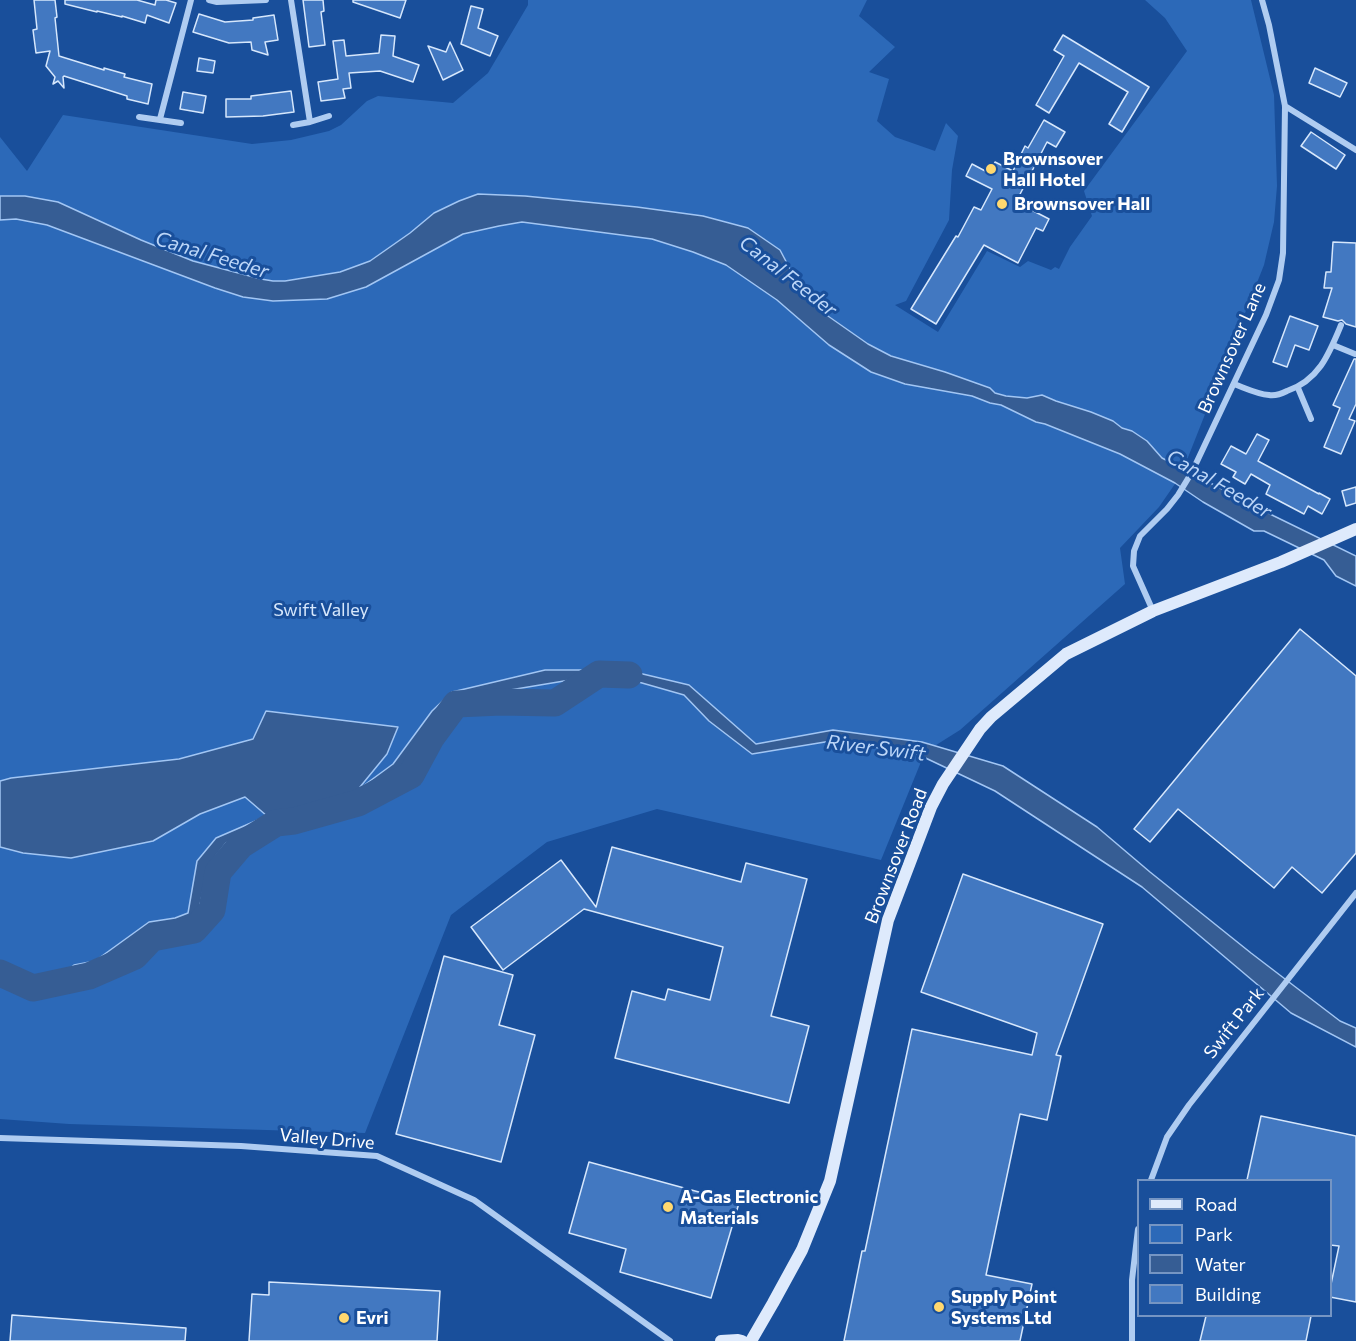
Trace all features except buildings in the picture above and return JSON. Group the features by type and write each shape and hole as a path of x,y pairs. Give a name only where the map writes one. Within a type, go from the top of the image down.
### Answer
{"street":[{"path":"160,119 191,0"},
{"path":"209,0 217,2 266,0"},
{"path":"291,0 310,122"},
{"name":"Brownsover Lane","path":"1152,611 1133,566 1134,551 1140,536 1167,509 1192,472 1266,315 1279,280 1283,253 1285,106 1262,0"},
{"path":"1285,106 1356,150"},
{"path":"293,125 329,116"},
{"path":"139,117 181,123"},
{"path":"1233,384 1270,396 1298,388 1312,377 1326,358 1341,325"},
{"path":"1333,345 1355,354"},
{"path":"1298,388 1311,419"},
{"name":"Brownsover Road","path":"751,1341 802,1250 830,1181 888,921 931,807 943,784 980,729 991,717 1066,654 1152,611 1281,562 1356,529"},
{"name":"Swift Park","path":"1150,1179 1167,1137 1189,1105 1356,893"},
{"name":"Valley Drive","path":"0,1138 241,1146 377,1156 474,1200 670,1341"},
{"path":"1132,1341 1132,1280 1137,1238"},
{"path":"721,1341 742,1341"}],"green space":[{"name":"Swift Valley","path":"528,0 867,0 859,16 895,47 869,72 889,79 877,121 895,137 935,151 946,123 958,136 952,170 949,220 906,301 895,305 938,332 987,251 1020,267 1028,261 1051,270 1055,267 1059,269 1070,247 1092,216 1084,191 1187,51 1165,18 1145,0 1251,0 1274,95 1277,186 1274,222 1264,265 1183,470 1162,458 1147,441 1132,431 1091,412 1042,395 1027,398 995,393 945,372 891,356 868,344 828,315 798,284 780,250 748,228 703,216 525,196 478,194 434,213 370,261 340,272 273,281 193,261 58,202 25,196 206,273 306,290 479,214 701,235 861,350 1123,442 1177,481 1159,507 1120,548 1125,584 960,730 925,752 881,860 657,809 547,842 451,915 365,1133 69,1124 0,1119 0,137 27,171 63,115 252,144 291,140 329,131 341,125 367,101 378,96 453,103 488,73 528,5"}],"water":[{"name":"Canal Feeder","path":"478,194 525,196 637,207 703,216 748,228 780,250 798,284 828,316 868,344 891,356 990,388 995,393 1027,398 1042,395 1113,421 1147,441 1162,458 1356,556 1356,586 1336,576 1324,560 1264,531 1254,531 1175,483 1120,454 1036,422 1001,405 972,396 905,384 871,372 829,345 777,300 726,265 652,239 522,222 463,234 366,287 327,299 273,301 243,297 215,288 47,225 16,219 0,220 0,196 25,196 58,202 193,261 261,279 285,281 340,272 370,261 434,213"},
{"path":"545,670 626,670 689,685 756,744 833,730 922,742 1003,766 1097,827 1251,953 1340,1021 1356,1028 1356,1047 1291,1013 1142,887 995,791 915,753 831,741 752,754 709,721 684,695 635,681 588,677 462,698 449,709 402,773 363,797 294,815 294,821 276,823 271,819 226,843 208,866 199,910 192,921 154,932 136,951 73,976 61,985 20,986 0,978 0,969 22,978 57,978 74,965 95,961 149,922 175,918 188,913 197,861 216,838 267,816 245,797 200,814 153,841 71,858 23,853 0,847 0,781 179,759 253,739 266,711 398,727 387,754 360,787 393,764 432,711 452,692"}],"waterway":[{"name":"River Swift","path":"0,973 33,988 89,976 135,956 152,938 194,930 212,910 218,872 241,845 276,823 294,821 358,803 411,775 431,738 456,704 555,703 599,674 629,675"}],"place":[{"name":"Brownsover Hall Hotel","path":"991,169"},
{"name":"Brownsover Hall","path":"1002,204"},
{"name":"A-Gas Electronic Materials","path":"668,1207"},
{"name":"Supply Point Systems Ltd","path":"939,1307"},
{"name":"Evri","path":"344,1318"}]}
